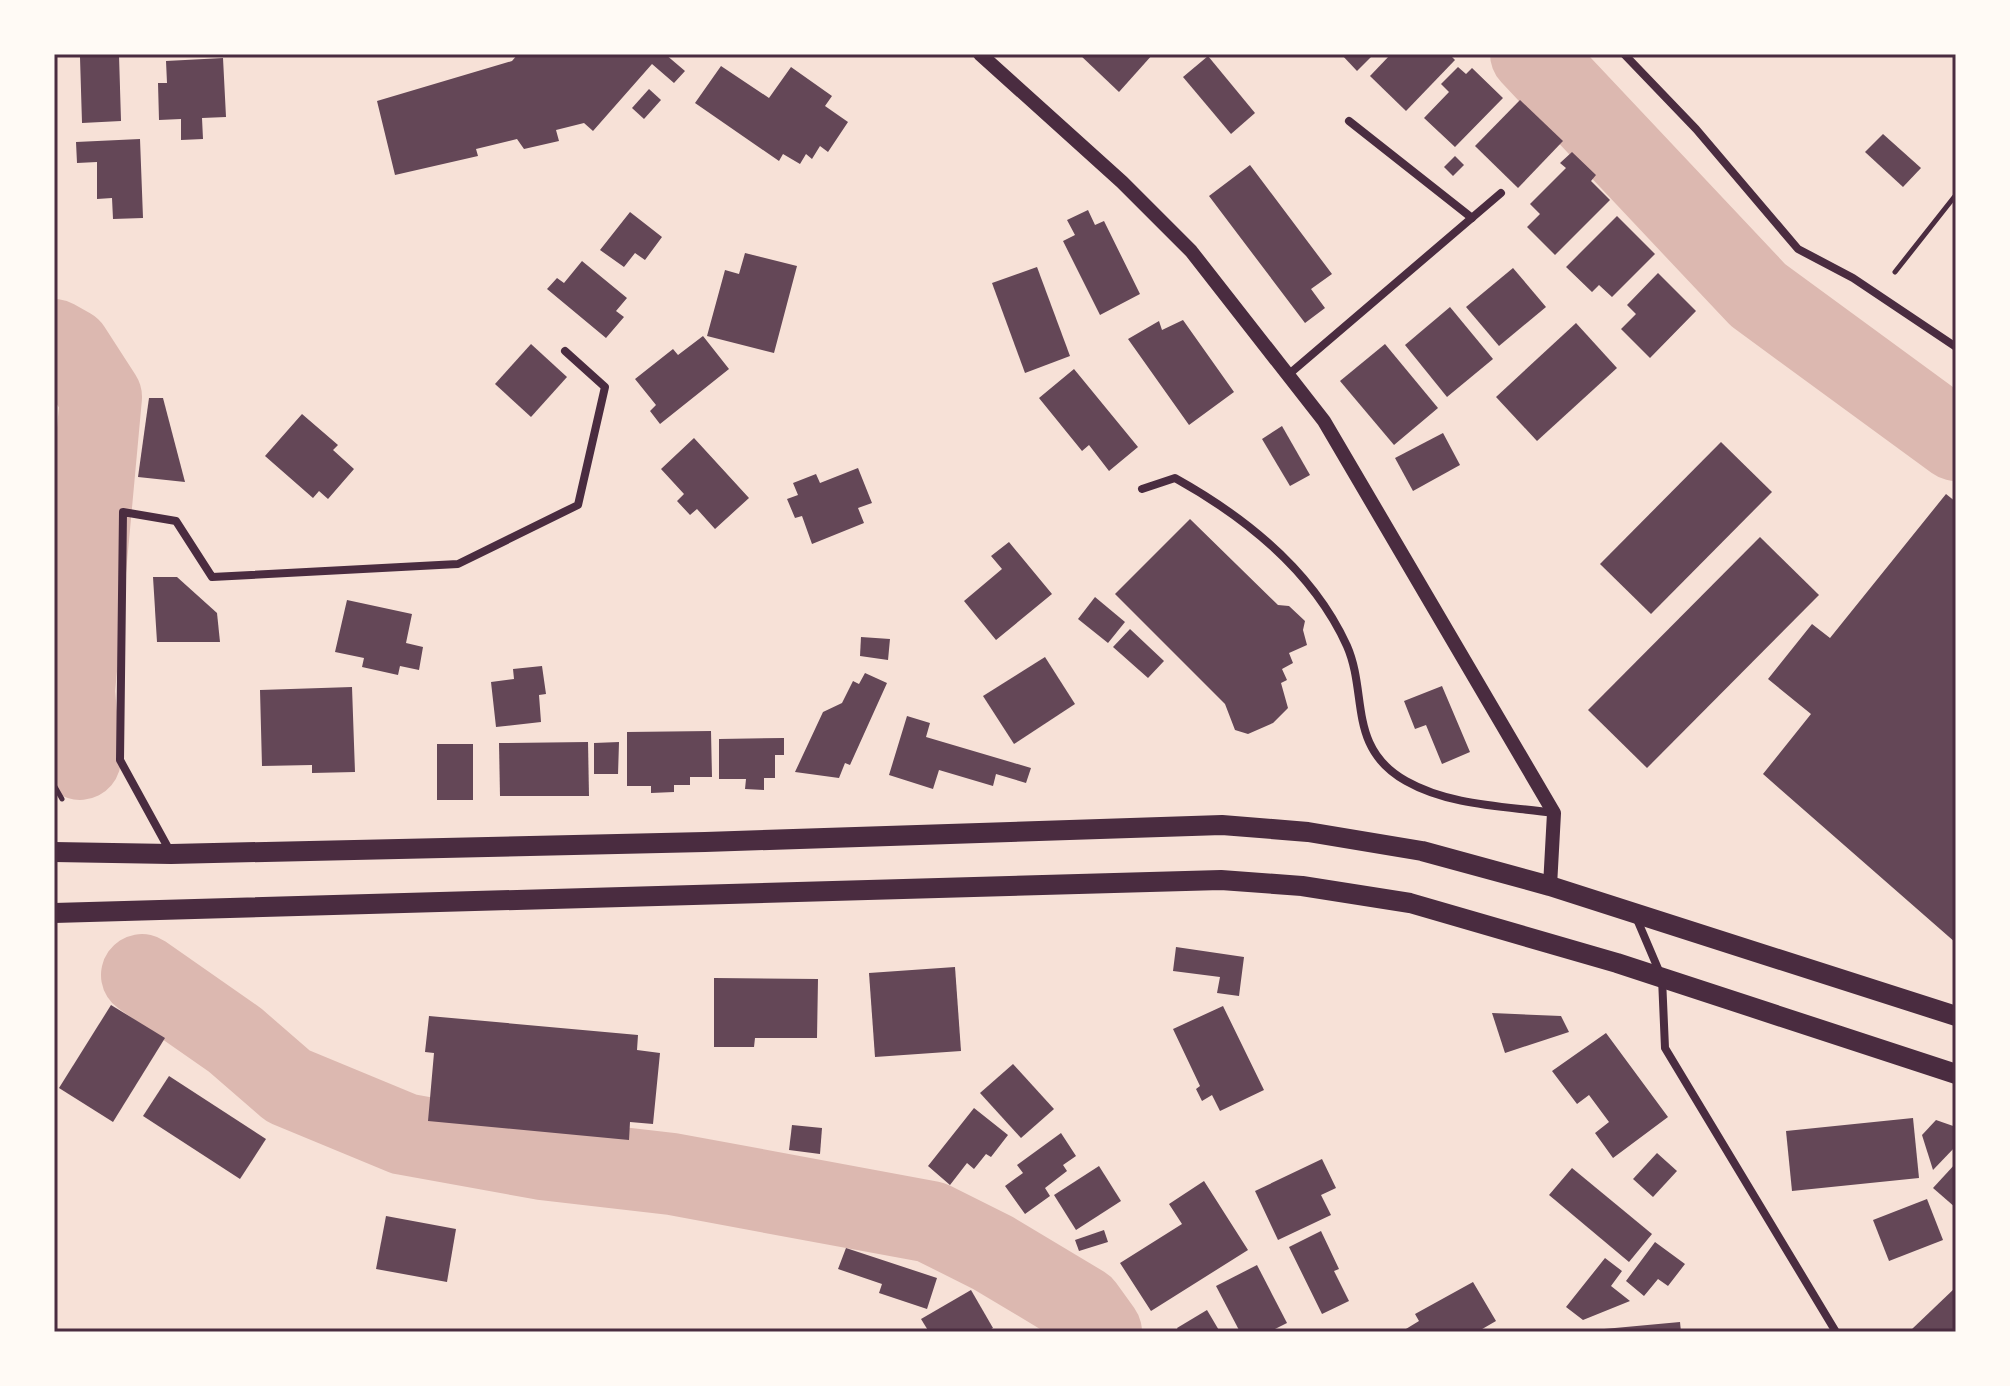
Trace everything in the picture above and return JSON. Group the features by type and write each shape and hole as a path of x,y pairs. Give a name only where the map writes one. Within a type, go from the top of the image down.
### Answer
{"main road":[{"path":"54,852 171,854 705,842 1222,825 1308,832 1422,851 1550,886 1956,1016"},
{"path":"54,913 1221,880 1302,886 1410,903 1662,978 1956,1074"}],"street":[{"path":"980,54 1122,182 1191,251 1324,421 1554,813 1550,886"},
{"path":"1624,54 1696,129 1798,249 1877,295 1956,347"},
{"path":"1349,121 1472,218"},
{"path":"1288,375 1501,193"},
{"path":"171,854 120,760 123,512 176,521 212,577 458,564 578,505 605,387 565,351"},
{"path":"1142,489 1175,478 1221,504 1281,554 1318,598 1348,648 1360,719 1373,751 1404,780 1453,799 1554,813"},
{"path":"1633,911 1662,978 1665,1048 1836,1332"}],"path":[{"path":"1877,295 1955,196"},
{"path":"54,785 62,799"}],"building":[{"path":"518,54 665,54 685,71 674,83 652,64 593,131 584,123 556,130 559,141 524,149 517,139 476,149 478,156 395,175 377,101 512,61"},
{"path":"1079,54 1153,54 1119,92"},
{"path":"1341,54 1374,54 1357,71"},
{"path":"1391,54 1449,54 1455,60 1406,111 1370,76"},
{"path":"119,55 121,121 82,123 80,57"},
{"path":"1208,56 1255,113 1231,134 1183,77"},
{"path":"223,58 226,117 202,118 203,139 181,140 181,119 159,120 158,83 167,83 166,61"},
{"path":"721,66 769,98 791,67 832,96 825,106 848,122 828,152 820,146 812,159 806,154 800,164 783,154 779,161 695,103"},
{"path":"1458,67 1466,74 1472,68 1503,98 1455,147 1424,118 1449,92 1441,84"},
{"path":"649,89 661,100 644,119 632,108"},
{"path":"1520,100 1563,141 1518,188 1475,146"},
{"path":"1883,134 1921,168 1903,187 1865,152"},
{"path":"140,139 143,218 113,219 112,198 97,199 97,162 77,163 76,142"},
{"path":"1572,152 1596,175 1591,181 1610,200 1555,255 1527,227 1540,214 1530,204 1566,168 1560,163"},
{"path":"1455,156 1464,165 1453,176 1444,167"},
{"path":"1250,165 1332,274 1311,289 1325,308 1305,323 1209,196"},
{"path":"1088,210 1095,225 1104,221 1140,294 1100,315 1063,241 1075,235 1067,220"},
{"path":"630,212 662,237 645,260 635,253 624,267 600,250"},
{"path":"1617,216 1655,254 1612,297 1599,285 1592,292 1566,267"},
{"path":"745,253 797,266 774,353 707,336 725,270 739,274"},
{"path":"582,261 627,298 616,311 624,317 606,338 547,289 557,278 564,283"},
{"path":"1037,267 1070,356 1025,373 992,283"},
{"path":"1513,268 1546,307 1499,346 1466,307"},
{"path":"1658,273 1696,311 1650,358 1621,329 1636,314 1627,305"},
{"path":"1450,307 1493,359 1447,397 1405,345"},
{"path":"1183,320 1234,392 1189,425 1128,339 1159,321 1162,330"},
{"path":"1576,323 1617,368 1537,441 1496,397"},
{"path":"703,336 729,369 660,424 650,411 656,405 635,379 673,349 678,355"},
{"path":"531,344 567,377 531,417 495,384"},
{"path":"1385,344 1438,408 1394,445 1340,381"},
{"path":"1074,369 1138,447 1109,471 1089,445 1082,451 1039,398"},
{"path":"149,398 163,398 185,482 138,477"},
{"path":"302,414 338,445 333,450 354,469 328,499 319,491 313,498 265,456"},
{"path":"1282,426 1310,475 1290,486 1262,439"},
{"path":"1443,433 1460,465 1413,491 1395,458"},
{"path":"694,438 749,498 715,529 697,509 690,515 677,501 684,494 661,469"},
{"path":"1721,442 1772,492 1651,614 1600,564"},
{"path":"858,468 872,503 858,508 864,523 812,544 802,516 795,518 787,499 798,495 793,483 816,474 820,483"},
{"path":"1946,494 1956,502 1956,943 1763,774 1811,714 1768,679 1812,624 1830,638"},
{"path":"1190,519 1278,605 1289,606 1305,621 1303,630 1307,645 1289,653 1293,663 1282,669 1287,680 1281,683 1288,708 1273,723 1248,734 1235,730 1225,704 1115,594"},
{"path":"1760,537 1819,595 1647,768 1588,710"},
{"path":"1009,542 1052,594 996,640 964,601 1002,569 991,556"},
{"path":"153,577 177,577 217,613 220,642 157,642"},
{"path":"1095,597 1125,622 1108,643 1078,619"},
{"path":"347,600 412,614 406,643 423,647 419,670 400,666 398,675 362,667 364,658 335,652"},
{"path":"1130,629 1164,661 1148,678 1113,647"},
{"path":"861,637 890,639 888,660 860,656"},
{"path":"1045,657 1075,704 1014,744 983,696"},
{"path":"542,666 546,694 539,695 541,722 496,727 491,682 514,679 513,669"},
{"path":"865,673 887,683 850,765 845,763 839,778 795,772 823,712 842,703 853,681 859,684"},
{"path":"1442,686 1470,752 1442,764 1426,725 1415,729 1404,701"},
{"path":"352,687 355,772 312,773 312,765 262,766 260,690"},
{"path":"907,716 930,723 926,737 1031,768 1026,783 996,774 993,786 939,770 933,789 889,775"},
{"path":"711,731 712,777 690,777 690,785 674,785 674,792 651,793 651,786 627,786 627,732"},
{"path":"784,738 784,755 775,755 775,778 764,778 764,790 745,789 746,779 719,779 719,739"},
{"path":"588,742 589,796 500,796 499,743"},
{"path":"619,742 618,774 594,774 594,743"},
{"path":"437,744 473,744 473,800 437,800"},
{"path":"1176,947 1244,957 1239,996 1217,993 1220,977 1173,971"},
{"path":"955,967 961,1051 875,1057 869,973"},
{"path":"714,978 818,979 817,1038 755,1038 754,1047 714,1047"},
{"path":"111,1005 165,1038 113,1122 59,1088"},
{"path":"1223,1006 1264,1090 1220,1111 1212,1095 1202,1101 1196,1089 1200,1086 1173,1029"},
{"path":"1492,1013 1561,1016 1569,1032 1505,1053"},
{"path":"429,1016 638,1035 637,1050 660,1053 653,1124 630,1122 629,1140 428,1121 434,1053 425,1052"},
{"path":"1606,1033 1668,1117 1613,1158 1595,1133 1609,1122 1589,1095 1577,1104 1552,1071"},
{"path":"1013,1064 1054,1109 1021,1138 980,1093"},
{"path":"169,1076 266,1139 240,1179 143,1116"},
{"path":"974,1108 1008,1135 991,1157 986,1154 974,1169 967,1163 950,1185 928,1166"},
{"path":"1913,1118 1919,1178 1792,1191 1786,1131"},
{"path":"1936,1120 1956,1127 1956,1146 1933,1170 1922,1135"},
{"path":"792,1125 822,1128 820,1154 789,1150"},
{"path":"1061,1133 1076,1156 1063,1165 1067,1171 1045,1188 1050,1196 1025,1214 1005,1186 1023,1173 1017,1165"},
{"path":"1657,1153 1677,1171 1653,1197 1633,1179"},
{"path":"1322,1159 1336,1188 1321,1195 1331,1215 1278,1240 1255,1191"},
{"path":"1956,1163 1956,1208 1933,1188"},
{"path":"1099,1166 1121,1201 1076,1230 1054,1195"},
{"path":"1572,1168 1652,1234 1629,1262 1549,1195"},
{"path":"1204,1181 1248,1250 1151,1311 1120,1263 1182,1224 1169,1204"},
{"path":"1927,1199 1943,1240 1889,1261 1873,1220"},
{"path":"386,1216 456,1229 447,1282 376,1269"},
{"path":"1104,1230 1108,1242 1079,1251 1075,1240"},
{"path":"1321,1231 1339,1269 1334,1271 1349,1301 1322,1314 1289,1247"},
{"path":"1655,1242 1685,1264 1668,1286 1658,1279 1644,1296 1626,1281"},
{"path":"846,1248 937,1278 927,1309 879,1293 882,1284 838,1269"},
{"path":"1605,1258 1622,1271 1611,1286 1630,1301 1583,1320 1566,1307"},
{"path":"1257,1265 1287,1323 1269,1332 1240,1332 1216,1286"},
{"path":"1473,1282 1496,1321 1477,1332 1401,1332 1419,1321 1415,1314"},
{"path":"1956,1287 1956,1332 1911,1330"},
{"path":"971,1290 993,1328 986,1332 929,1332 921,1319"},
{"path":"1207,1310 1220,1332 1179,1332 1177,1328"},
{"path":"1680,1322 1681,1332 1604,1332 1604,1329"}],"waterway":[{"path":"1531,54 1758,295 1956,440"},
{"path":"54,340 70,349 101,397 74,691 80,759"},
{"path":"142,975 235,1040 288,1086 404,1134 542,1159 672,1174 931,1222 993,1253 1083,1307 1101,1332"}]}
